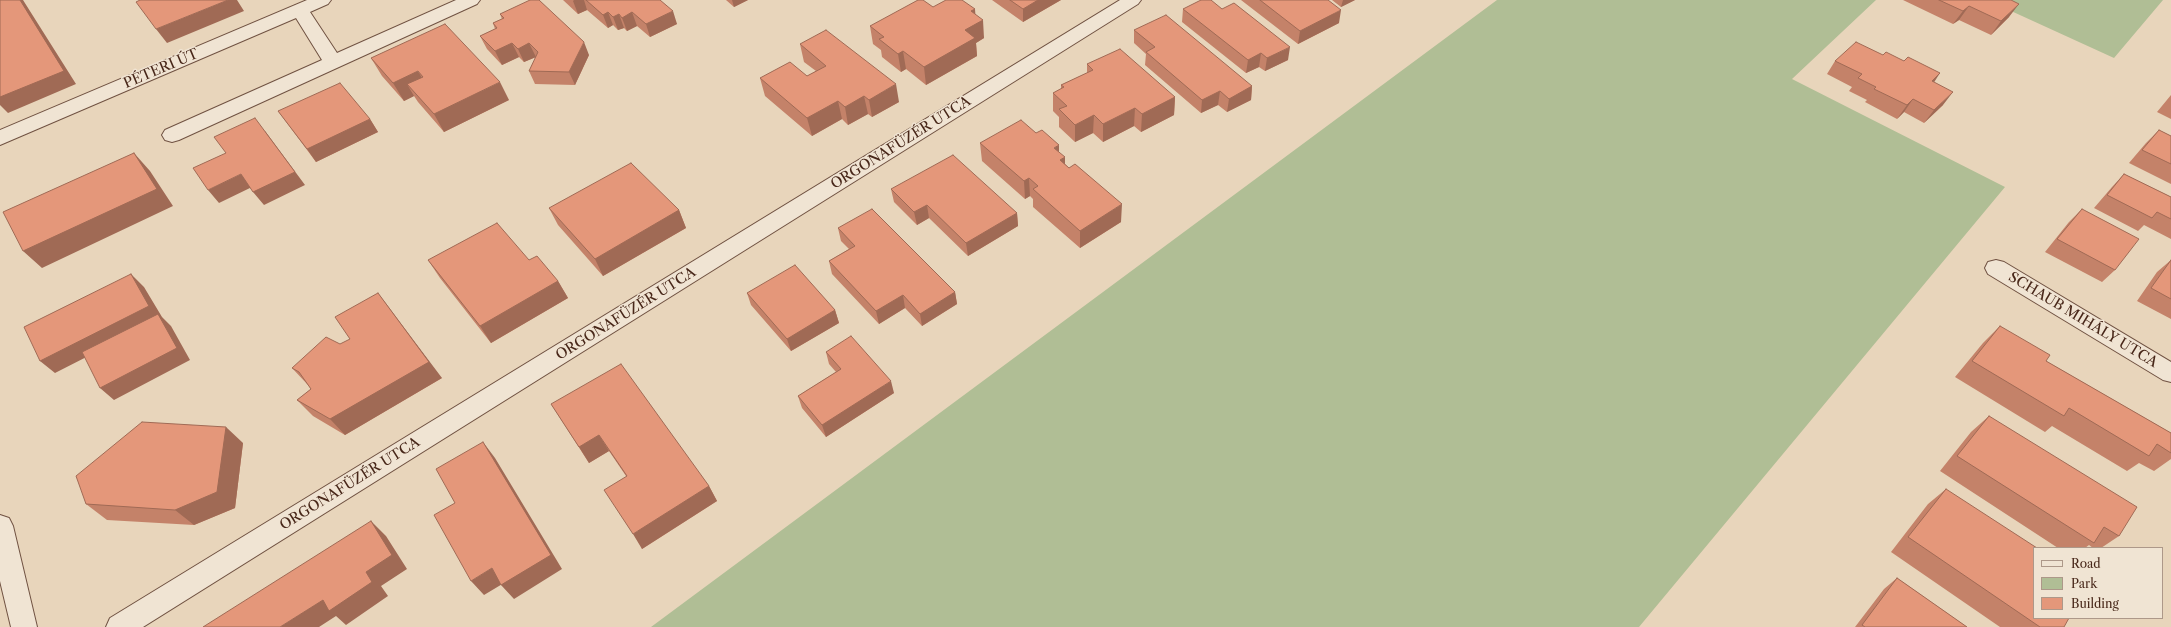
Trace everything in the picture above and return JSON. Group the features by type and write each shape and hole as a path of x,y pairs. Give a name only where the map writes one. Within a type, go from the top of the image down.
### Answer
{"street":[{"name":"PÉTERI ÚT","path":"0,138 322,0"},
{"path":"172,135 470,0"},
{"name":"ORGONAFÜZÉR UTCA","path":"119,627 1132,0"},
{"path":"300,9 333,62"},
{"name":"SCHAUB MIHÁLY UTCA","path":"1996,268 2171,373"},
{"path":"0,526 24,627"}],"green space":[{"path":"1497,0 1876,0 1792,79 2005,187 1639,627 651,627"},
{"path":"1987,0 2163,0 2114,58"}],"building":[{"path":"0,0 20,0 64,71 0,97"},
{"path":"140,0 228,0 156,29 136,2"},
{"path":"530,0 539,0 584,42 569,72 529,71 538,52 529,43 518,49 512,43 495,51 480,36 497,28 493,23 504,18 500,14"},
{"path":"586,0 660,0 673,11 646,24 632,12 622,18 619,14 613,17 608,12 603,15"},
{"path":"918,0 923,0 933,7 946,0 962,0 975,9 971,11 983,20 965,30 975,38 924,67 903,51 898,54 879,39 884,37 870,26"},
{"path":"1010,0 1038,0 1023,9"},
{"path":"1201,0 1211,0 1222,9 1234,3 1290,47 1267,58 1261,53 1248,60 1183,9"},
{"path":"1260,0 1328,0 1341,10 1300,31"},
{"path":"1939,0 2011,0 2019,4 2001,21 1969,6 1963,11"},
{"path":"1166,15 1252,86 1229,99 1220,91 1202,100 1146,52 1155,47 1134,30"},
{"path":"445,24 500,82 434,114 407,84 423,77 418,71 393,83 371,58"},
{"path":"826,30 896,84 869,100 864,96 845,107 838,101 807,118 760,78 790,62 807,76 826,66 800,44"},
{"path":"1856,42 1883,55 1886,52 1904,61 1908,57 1940,73 1932,81 1953,92 1934,110 1913,99 1907,105 1874,89 1876,87 1858,78 1862,74 1835,61"},
{"path":"1120,49 1175,97 1142,114 1135,108 1103,124 1094,115 1075,125 1059,109 1067,106 1053,93 1064,87 1061,85 1093,70 1087,64"},
{"path":"340,83 370,119 307,149 278,111"},
{"path":"255,118 295,172 253,192 241,174 208,190 193,168 226,153 214,137"},
{"path":"1021,120 1036,133 1042,130 1059,145 1054,148 1065,157 1060,160 1069,168 1075,164 1122,204 1080,231 1033,189 1038,186 1029,178 1024,181 980,143"},
{"path":"2159,130 2171,136 2171,164 2142,150"},
{"path":"134,153 157,189 23,251 3,212"},
{"path":"953,155 1017,213 966,243 927,205 914,212 891,189"},
{"path":"631,163 679,210 595,259 549,208"},
{"path":"2124,174 2171,197 2171,219 2157,212 2152,218 2107,195"},
{"path":"872,209 955,292 920,314 903,295 876,311 829,261 855,246 838,228"},
{"path":"2082,209 2139,239 2115,270 2057,239"},
{"path":"497,223 529,260 537,256 558,281 480,326 428,260"},
{"path":"2171,260 2171,299 2151,288"},
{"path":"795,265 835,310 787,339 747,293"},
{"path":"131,274 149,306 40,361 24,327"},
{"path":"378,293 429,362 330,419 297,400 311,389 299,372 292,368 326,337 340,344 350,339 335,317"},
{"path":"158,314 177,348 100,388 82,352"},
{"path":"2000,326 2050,355 2046,361 2171,433 2171,453 2157,444 2149,456 2069,408 2064,416 1972,361"},
{"path":"851,336 891,381 822,425 798,396 841,369 826,352"},
{"path":"621,364 709,486 633,534 604,490 627,476 599,435 579,447 551,404"},
{"path":"1989,416 2137,507 2119,536 2104,527 2094,543 1957,456"},
{"path":"142,422 226,427 217,492 175,510 86,504 76,476"},
{"path":"483,442 551,555 501,585 492,568 471,581 434,515 455,503 436,469"},
{"path":"1946,489 2035,547 2033,547 2033,619 2068,619 2064,627 2040,627 1908,537"},
{"path":"371,521 392,555 366,572 372,582 329,611 323,600 280,627 203,627"},
{"path":"1897,578 1967,627 1865,627 1862,625"}]}
